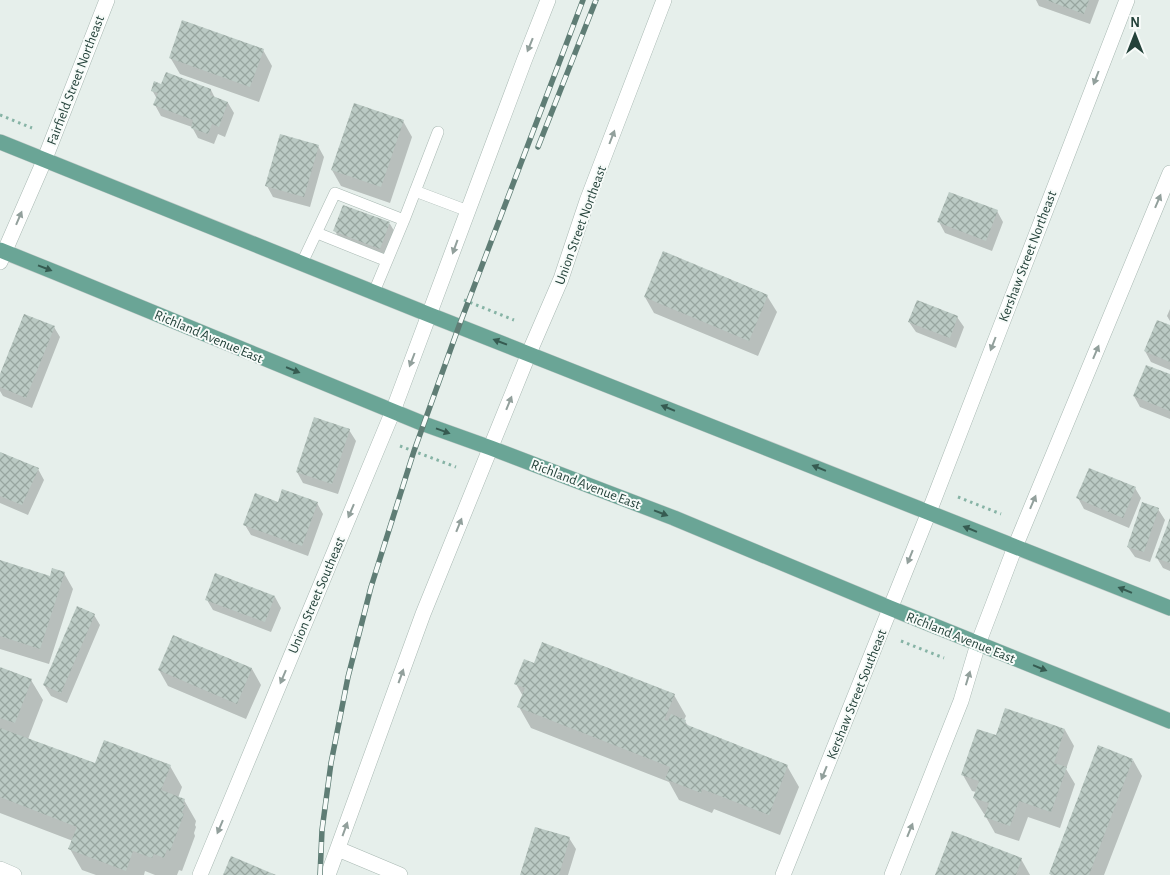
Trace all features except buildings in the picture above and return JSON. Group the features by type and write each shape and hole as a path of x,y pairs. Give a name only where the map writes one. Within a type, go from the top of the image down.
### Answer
{"main road":[{"path":"0,142 430,315 1170,608"},
{"name":"Richland Avenue East","path":"1,255 57,273 424,424 674,518 1170,721"}],"street":[{"name":"Fairfield Street Northeast","path":"1,255 44,161 107,0"},
{"path":"430,315 548,0"},
{"name":"Union Street Northeast","path":"491,448 561,279 587,201 664,0"},
{"name":"Kershaw Street Northeast","path":"928,512 1127,0"},
{"path":"892,875 961,701 978,644 1015,547 1170,172"},
{"name":"Union Street Southeast","path":"200,875 393,411 430,315"},
{"path":"328,875 423,614 491,448"},
{"name":"Kershaw Street Southeast","path":"783,875 928,512"},
{"path":"338,849 400,875"},
{"path":"0,869 14,875"}],"lane":[{"path":"374,292 438,132"},
{"path":"415,191 468,212"},
{"path":"302,263 335,193 404,220"},
{"path":"316,234 387,261"}],"path":[{"path":"0,115 32,128"},
{"path":"464,300 514,320"},
{"path":"399,445 456,467"},
{"path":"958,497 1001,514"},
{"path":"900,641 944,658"}],"railway":[{"path":"320,875 322,830 331,763 348,677 371,587 414,451 459,326 583,0"},
{"path":"538,147 596,0"}]}
